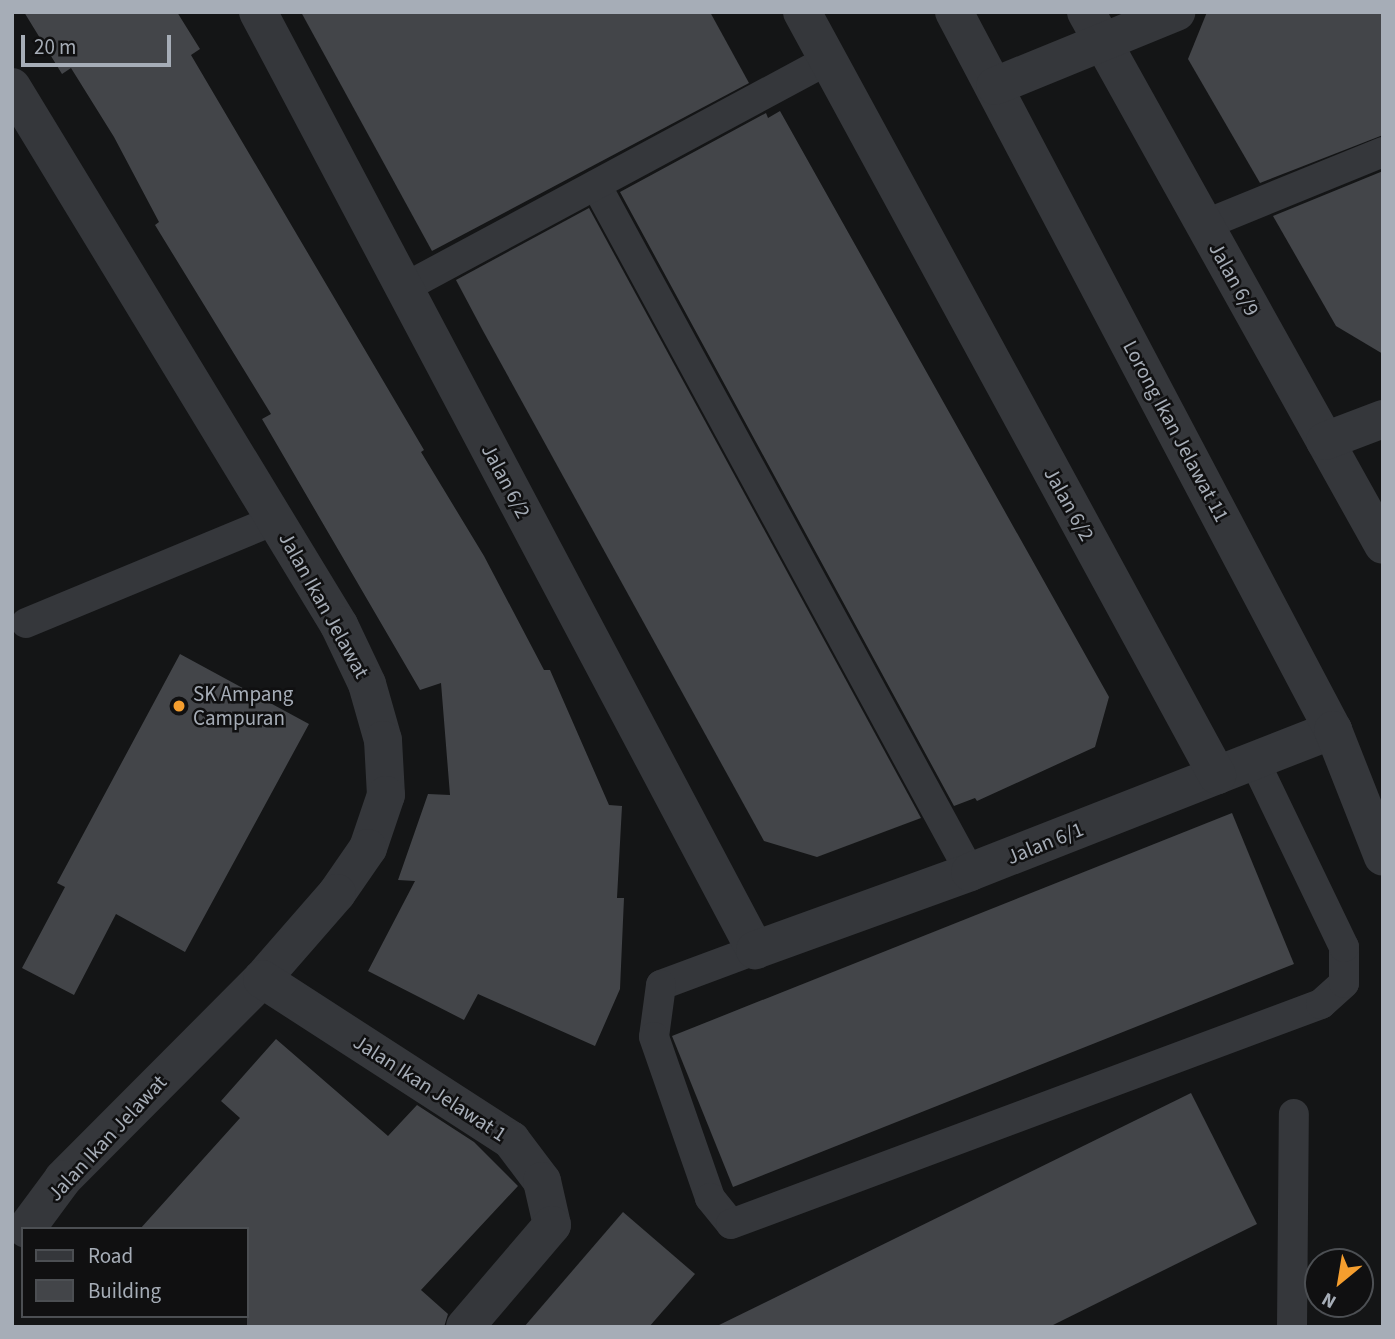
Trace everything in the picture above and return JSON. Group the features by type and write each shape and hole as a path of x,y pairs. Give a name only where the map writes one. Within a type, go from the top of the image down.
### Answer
{"street":[{"name":"Jalan 6/2","path":"258,12 755,950"},
{"name":"Jalan 6/2","path":"802,12 1217,775"},
{"name":"Lorong Ikan Jelawat 11","path":"954,12 1333,730 1383,857"},
{"path":"995,86 1095,28 1176,12"},
{"name":"Jalan 6/9","path":"1095,28 1383,545"},
{"name":"Jalan Ikan Jelawat","path":"12,87 276,519 368,684 383,740 386,795 369,848 337,893 261,979 63,1179 27,1227"},
{"path":"1325,441 1383,419"},
{"name":"Jalan 6/1","path":"755,950 970,872 1333,730"},
{"name":"Jalan Ikan Jelawat 1","path":"261,979 511,1140 542,1181 552,1225 465,1327"}],"lane":[{"path":"404,288 828,60"},
{"path":"1204,225 1383,152"},
{"path":"596,185 970,872"},
{"path":"26,623 276,519"},
{"path":"755,950 661,985 654,1038 710,1198 731,1224 1321,1004 1344,983 1343,947 1254,760"},
{"path":"1292,1327 1294,1114"}],"building":[{"path":"24,12 177,12 200,49 191,55 424,450 421,452 484,556 544,670 550,670 609,805 622,806 617,898 624,898 620,989 595,1046 478,994 464,1020 368,971 415,881 398,880 428,794 450,795 441,683 420,690 262,419 271,414 155,225 159,222 114,137 71,68 62,74"},
{"path":"301,12 710,12 749,83 432,251"},
{"path":"1207,12 1383,12 1383,135 1260,183 1188,59"},
{"path":"780,111 1109,697 1095,747 977,801 975,798 954,806 620,192 766,113 768,118"},
{"path":"1383,171 1383,354 1336,326 1273,216"},
{"path":"589,208 921,818 817,857 764,841 482,329 456,280"},
{"path":"180,654 309,724 185,952 116,914 74,995 22,968 65,887 57,883"},
{"path":"1232,813 1294,964 733,1187 672,1036"},
{"path":"276,1039 388,1136 417,1105 474,1142 518,1186 421,1290 448,1314 444,1327 247,1327 248,1227 142,1227 240,1118 221,1101"},
{"path":"1191,1093 1257,1224 1049,1327 715,1327"},
{"path":"623,1212 695,1274 649,1327 524,1327"}],"place":[{"name":"SK Ampang Campuran","path":"179,706"}]}
